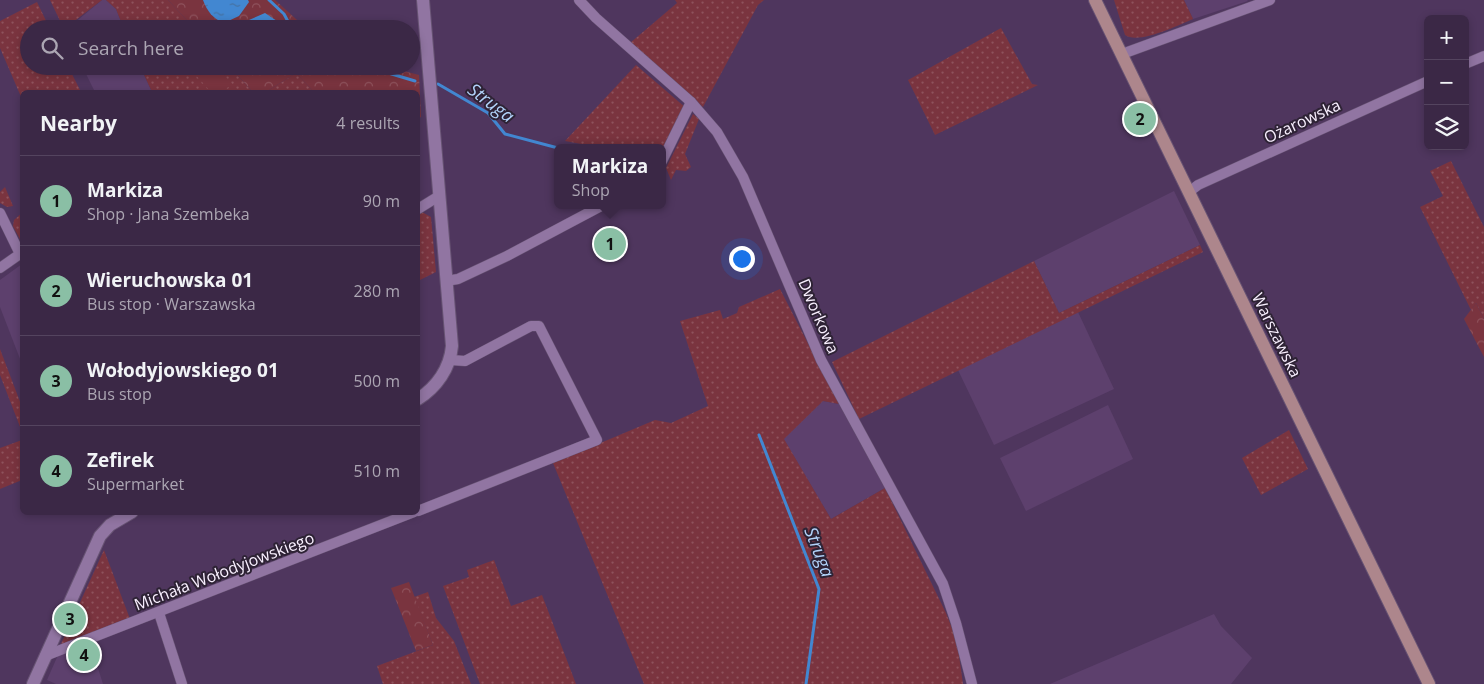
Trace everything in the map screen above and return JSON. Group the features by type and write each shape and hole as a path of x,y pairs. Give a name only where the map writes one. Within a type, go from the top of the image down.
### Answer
{"main road":[{"name":"Warszawska","path":"1096,0 1430,684"}],"street":[{"path":"420,398 428,392 444,373 451,360 452,346 424,0"},
{"name":"Dworkowa","path":"578,0 691,102 718,132 743,177 821,360 943,584 956,623 972,684"},
{"path":"1122,54 1270,0"},
{"path":"1469,62 1484,56"},
{"name":"Ożarowska","path":"1189,192 1198,185 1424,83"},
{"path":"666,153 691,102"},
{"path":"420,208 439,196"},
{"path":"446,281 458,279 507,256 595,209"},
{"path":"0,213 20,254 0,268"},
{"path":"420,510 598,440 540,326 531,326 465,361 451,360"},
{"path":"33,684 100,536 110,525 127,515"},
{"name":"Michała Wołodyjowskiego","path":"45,656 406,515"},
{"path":"159,613 182,684"}],"shaded area":[{"path":"102,0 106,0 116,9 120,20 78,20"},
{"path":"1184,0 1247,0 1248,1 1193,19"},
{"path":"86,75 144,75 151,90 94,90"},
{"path":"1174,191 1200,245 1059,313 1034,261"},
{"path":"20,265 20,359 0,307 0,280"},
{"path":"1078,312 1114,389 994,445 958,370"},
{"path":"823,401 839,404 885,488 831,519 783,438"},
{"path":"1108,405 1133,459 1026,511 1000,458"},
{"path":"1214,614 1221,626 1252,658 1231,684 1050,684"},
{"path":"94,641 101,664 97,665 103,684 56,684 47,680 58,655"}],"green space":[{"path":"50,0 102,0 76,20 60,20"},
{"path":"106,0 168,0 187,20 120,20 116,9"},
{"path":"168,0 275,0 297,20 187,20"},
{"path":"675,0 764,0 758,5 703,107 630,43 677,3"},
{"path":"1114,0 1184,0 1193,19 1149,36 1131,37 1125,35"},
{"path":"37,2 46,20 20,20 20,75 72,75 80,90 20,90 20,94 0,48 0,21"},
{"path":"1001,28 1032,84 1038,85 935,135 908,80"},
{"path":"636,65 686,108 666,151 666,144 581,144 565,141"},
{"path":"144,75 237,75 251,90 151,90"},
{"path":"196,75 224,75 232,84 224,90 209,90"},
{"path":"237,75 293,75 269,90 251,90"},
{"path":"293,75 298,75 312,90 269,90"},
{"path":"298,75 419,75 420,90 312,90"},
{"path":"693,114 699,119 685,154 691,167 686,171 676,170 671,180 666,168"},
{"path":"1451,161 1484,227 1484,319 1476,303 1471,310 1420,207 1443,196 1430,171"},
{"path":"5,187 13,206 7,207 0,203 0,192"},
{"path":"422,212 431,217 436,272 420,280 420,214"},
{"path":"20,215 20,239 13,226 14,220"},
{"path":"1200,245 1203,252 859,419 832,362 1034,261 1059,313"},
{"path":"780,289 839,404 823,401 784,439 831,519 885,488 946,613 957,641 963,684 644,684 553,463 655,420 671,423 708,406 680,321 720,310 723,319 737,313 739,307"},
{"path":"1476,303 1484,319 1484,357 1464,319"},
{"path":"0,349 20,402 20,427 0,375"},
{"path":"1289,430 1308,469 1261,495 1242,458"},
{"path":"20,441 20,481 0,489 0,448"},
{"path":"104,550 130,619 64,645 61,644"},
{"path":"494,560 511,606 542,595 576,684 480,684 443,586 469,577 467,570"},
{"path":"409,582 433,645 416,651 391,588"},
{"path":"428,592 436,618 454,641 471,684 383,684 377,666 433,645 414,597"}],"water":[{"path":"203,0 248,0 249,2 239,16 230,20 219,20 206,8"},
{"path":"265,13 276,20 249,20"}],"waterway":[{"name":"Struga","path":"269,0 284,14 287,20"},
{"name":"Struga","path":"395,75 415,81"},
{"name":"Struga","path":"438,84 488,113 505,134 554,147"},
{"name":"Struga","path":"759,435 819,589 806,684"}],"place":[{"name":"Wieruchowska 01","path":"1140,119"},
{"name":"Markiza","path":"610,244"},
{"name":"Wołodyjowskiego 01","path":"70,619"},
{"name":"Zefirek","path":"84,655"}]}
